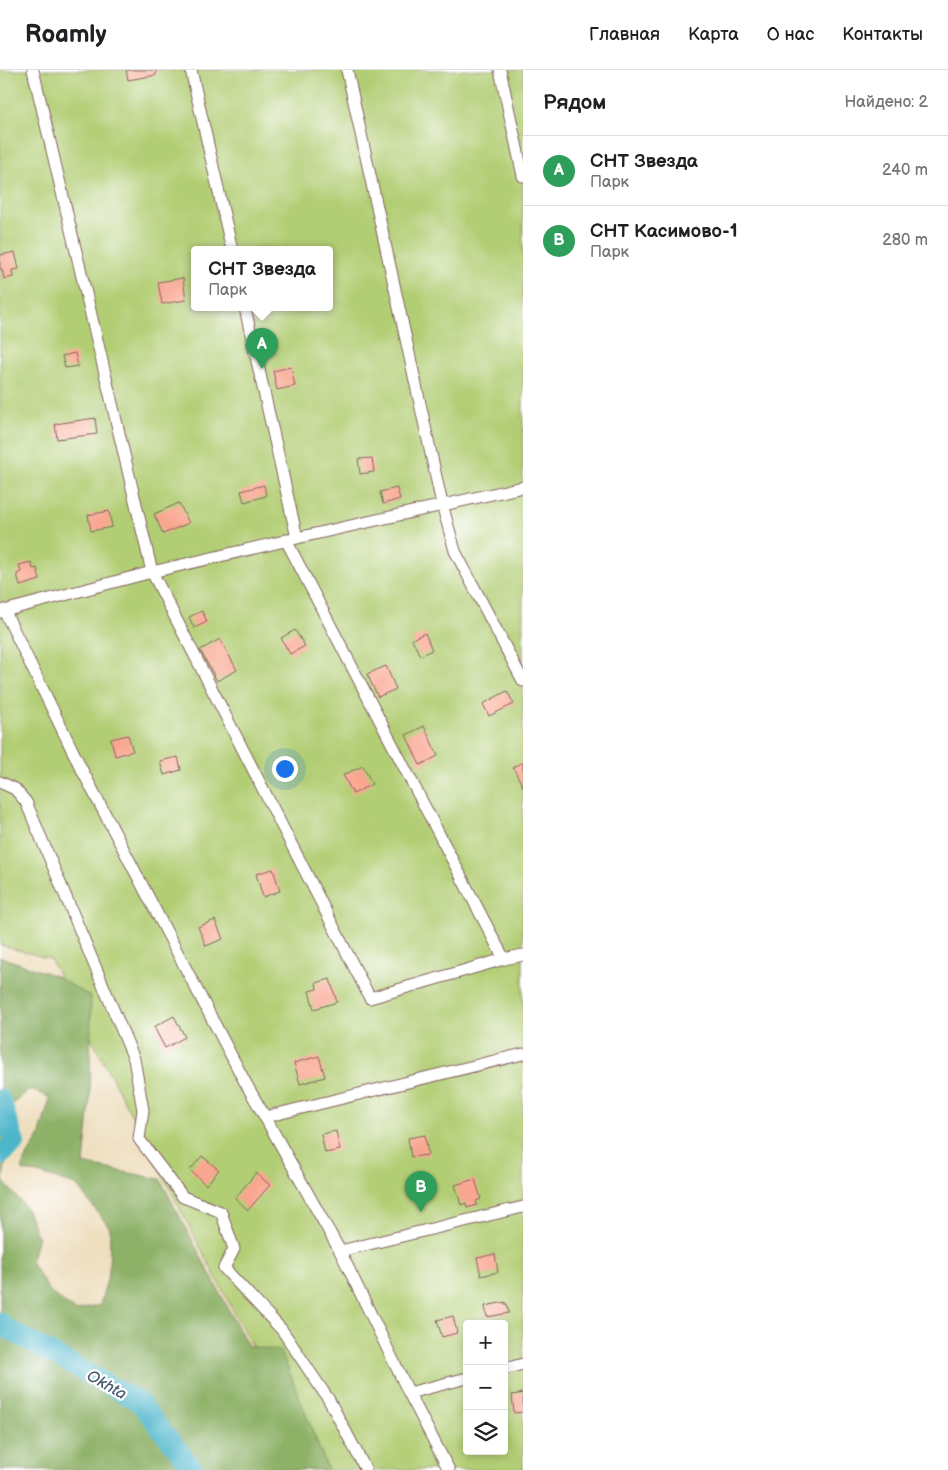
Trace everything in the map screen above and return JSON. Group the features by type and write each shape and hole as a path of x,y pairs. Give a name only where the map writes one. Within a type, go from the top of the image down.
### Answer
{"street":[{"path":"34,70 152,572 370,998 523,955"},
{"path":"191,70 231,246"},
{"path":"347,70 442,504 455,551 523,681"},
{"path":"500,70 523,176"},
{"path":"246,311 292,539 504,959"},
{"path":"449,1470 340,1251 241,1073 81,768 2,611 152,572 442,504 523,487"},
{"path":"0,782 15,789 26,802 134,1059 143,1110 139,1139 183,1197 222,1212 234,1249 224,1268 282,1330 330,1400 366,1470"},
{"path":"266,1117 523,1054"},
{"path":"340,1251 523,1207"},
{"path":"508,1368 523,1364"},
{"path":"409,1392 463,1379"}],"green space":[{"path":"0,70 523,70 523,1470 306,1470 248,1339 50,959 0,945"},
{"path":"0,957 56,976 91,997 90,1101 84,1164 160,1179 248,1346 281,1351 328,1470 0,1470","holes":["30,1089 50,1098 39,1137 24,1161 22,1171 38,1173 76,1185 110,1228 109,1272 100,1305 76,1311 50,1292 31,1262 38,1237 26,1208 3,1181 7,1152 20,1134 8,1108"]}],"building":[{"path":"126,70 156,70 156,75 128,80"},
{"path":"15,252 19,269 12,270 13,277 4,279 2,269 0,269 0,255"},
{"path":"183,278 186,300 162,304 158,282"},
{"path":"75,353 78,366 65,368 62,356"},
{"path":"291,367 295,386 277,390 273,371"},
{"path":"95,418 97,434 57,439 55,424"},
{"path":"372,458 374,472 360,474 358,459"},
{"path":"264,485 266,496 244,502 241,491"},
{"path":"397,488 400,499 383,504 380,492"},
{"path":"179,503 189,523 163,534 154,514"},
{"path":"109,511 112,527 91,531 88,515"},
{"path":"31,562 33,569 37,568 40,580 20,586 17,574 21,572 19,565"},
{"path":"202,611 207,622 194,628 189,617"},
{"path":"295,630 305,646 290,654 281,638"},
{"path":"425,633 432,650 420,656 412,639"},
{"path":"220,639 237,670 217,681 200,650"},
{"path":"386,666 396,689 378,697 367,674"},
{"path":"507,691 514,704 489,716 483,704"},
{"path":"424,726 438,756 420,765 406,735"},
{"path":"128,735 133,751 115,756 111,739"},
{"path":"178,757 181,770 164,775 160,761"},
{"path":"523,762 523,787 513,767"},
{"path":"363,766 372,784 353,794 343,775"},
{"path":"273,869 280,891 263,897 256,874"},
{"path":"215,920 223,939 206,946 198,927"},
{"path":"330,979 337,1002 314,1009 309,991 317,989 316,983"},
{"path":"174,1016 185,1037 165,1048 154,1027"},
{"path":"319,1056 325,1077 300,1084 294,1063"},
{"path":"336,1131 340,1150 325,1153 321,1134"},
{"path":"425,1135 428,1155 411,1157 408,1138"},
{"path":"202,1156 219,1170 206,1185 190,1170"},
{"path":"256,1173 270,1185 248,1210 235,1198"},
{"path":"475,1179 481,1199 476,1201 477,1205 467,1208 466,1203 461,1205 455,1185"},
{"path":"495,1254 498,1272 481,1276 477,1258"},
{"path":"505,1302 509,1313 487,1317 485,1306"},
{"path":"453,1316 457,1333 442,1337 437,1320"},
{"path":"523,1393 523,1412 514,1413 512,1395"}],"waterway":[{"name":"Okhta","path":"0,1099 15,1143 0,1156"},
{"name":"Okhta","path":"0,1322 2,1326 139,1402 194,1470"}],"place":[{"name":"СНТ Звезда","path":"262,369"},
{"name":"СНТ Касимово-1","path":"421,1212"}]}
